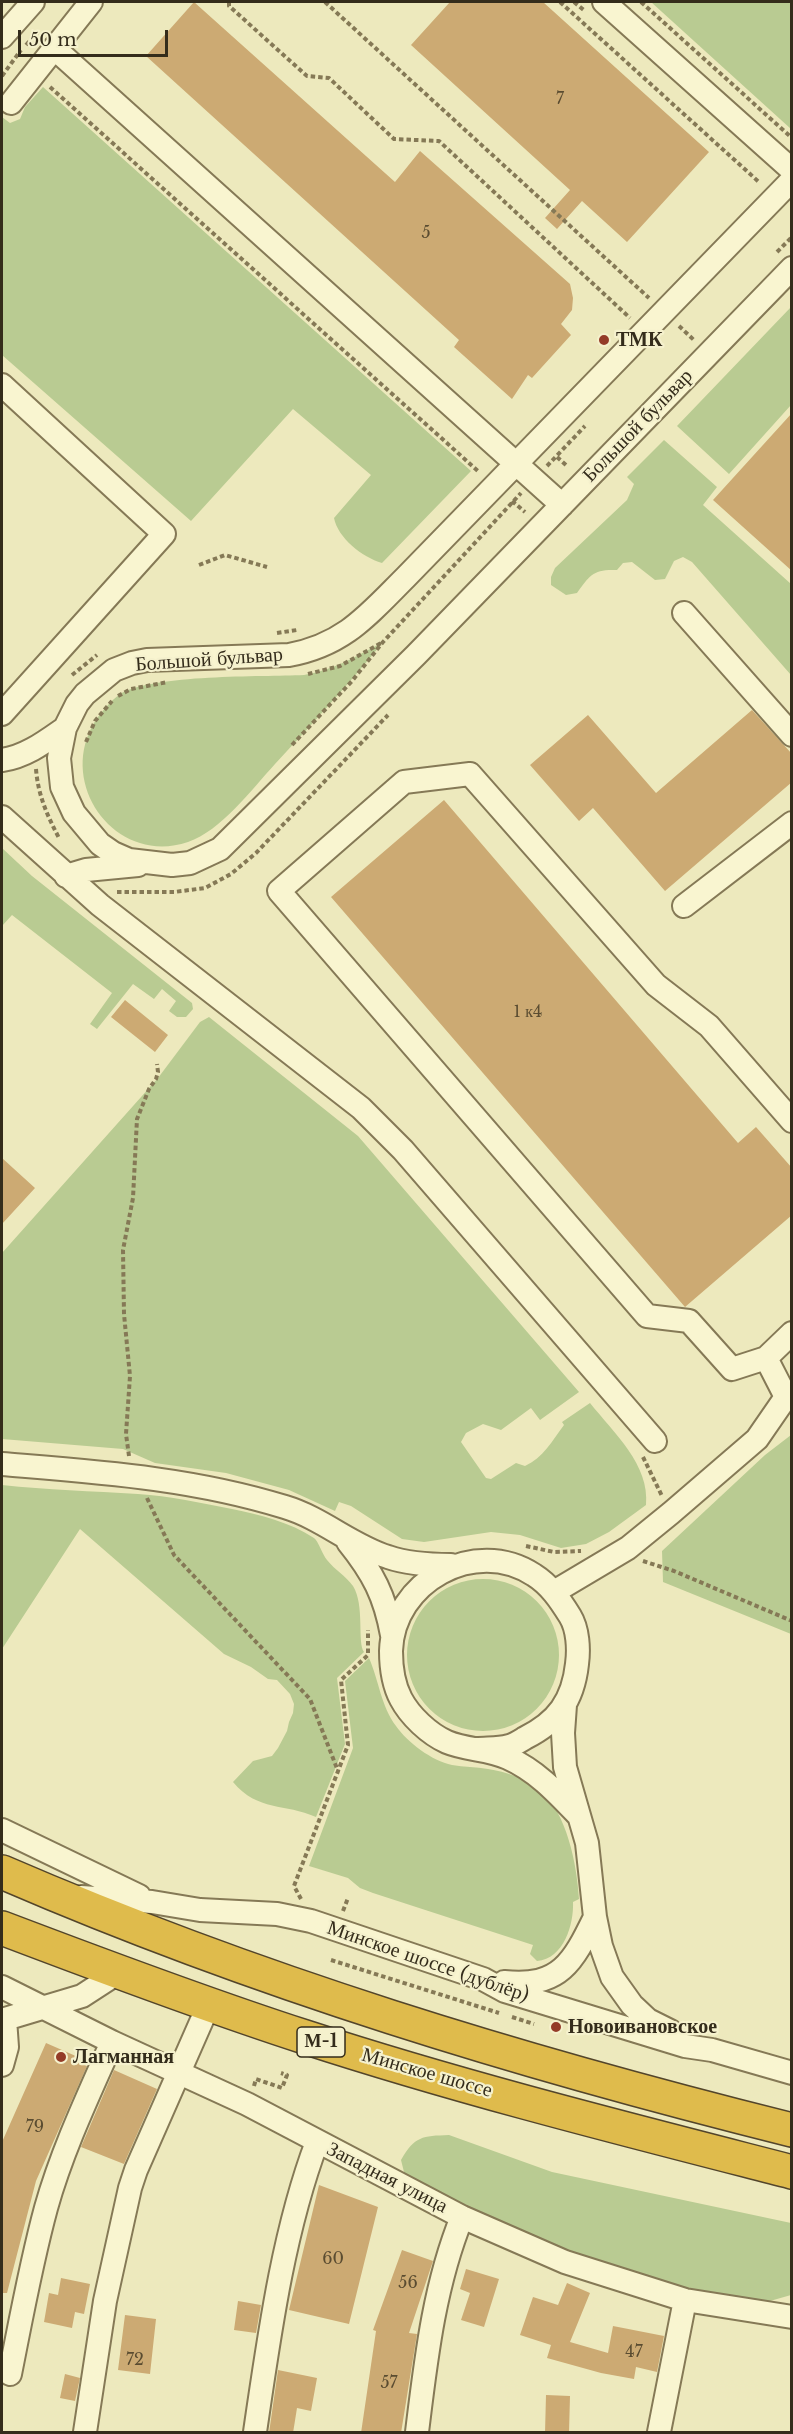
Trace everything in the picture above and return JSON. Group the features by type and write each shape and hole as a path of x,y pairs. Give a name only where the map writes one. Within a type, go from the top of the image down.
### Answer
{"highway":[{"name":"М-1","path":"2,1872 56,1896"},
{"name":"Минское шоссе","path":"56,1896 251,1969 468,2042 657,2096 792,2130"},
{"name":"Минское шоссе","path":"2,1928 306,2038 475,2087 792,2172"}],"street":[{"path":"2,37 33,2"},
{"path":"11,103 92,2"},
{"path":"604,2 792,170"},
{"path":"54,48 561,505"},
{"name":"Большой бульвар","path":"792,180 405,578 347,633 309,651 289,655 147,660 132,663 114,670 85,694 77,704 65,728 59,758 59,774 67,801 74,813 94,837 113,853 129,860 147,864 190,863 220,849 416,656 792,268"},
{"path":"2,385 164,534 2,714"},
{"path":"684,613 792,735"},
{"path":"2,760 12,759 38,746 65,728"},
{"path":"792,1121 709,1026 656,985 470,774 404,782 279,891 647,1316 689,1321 732,1369 766,1358 792,1333"},
{"path":"2,818 100,905 361,1108 403,1149 648,1447"},
{"path":"684,906 792,823"},
{"path":"66,876 86,870 147,864"},
{"path":"554,1592 628,1548 757,1439 786,1397 766,1358"},
{"path":"2,1464 140,1475 248,1496 279,1505 386,1557 426,1565 456,1565 482,1561 509,1564 533,1574 554,1592 572,1618 579,1650 575,1682 565,1705 545,1728 509,1746 477,1749"},
{"path":"342,1534 372,1573 387,1610 392,1637 391,1668 401,1699 413,1716 420,1724 446,1742 507,1757 529,1769 549,1784 578,1815"},
{"path":"392,1637 400,1613 414,1592 433,1576 456,1565"},
{"path":"565,1705 563,1733 565,1767 587,1843 595,1917 612,1977 632,2005 648,2020 712,2050"},
{"path":"2,1830 152,1902"},
{"name":"Минское шоссе (дублёр)","path":"56,1896 152,1902 200,1910 277,1914 310,1921 483,1979 517,1994 685,2046 712,2050 792,2073"},
{"path":"483,1979 526,1984 550,1977 569,1964 595,1917"},
{"path":"2,2065 7,2047 3,2020 82,1996 119,1972"},
{"name":"Западная улица","path":"2,1987 112,2042 247,2104 462,2217 565,2262 685,2300 792,2317"},
{"path":"85,2433 105,2301 130,2188 209,2004"},
{"path":"10,2374 47,2206 80,2114 112,2042"},
{"path":"255,2433 272,2318 306,2174 317,2142"},
{"path":"417,2433 432,2316 448,2252 462,2217"},
{"path":"659,2433 685,2300"}],"path":[{"path":"229,2 229,6 307,76 329,78 394,140 439,141 630,318"},
{"path":"325,2 649,298"},
{"path":"560,2 760,183"},
{"path":"641,2 792,138"},
{"path":"49,87 478,471"},
{"path":"552,452 567,466"},
{"path":"288,750 352,681 383,642 520,494"},
{"path":"508,498 525,512"},
{"path":"199,565 225,555 267,567"},
{"path":"304,675 340,666 383,642"},
{"path":"83,752 87,735 95,721 120,695 144,686 176,681"},
{"path":"157,1064 156,1078 137,1119 133,1198 123,1250 124,1314 130,1377 126,1434 129,1457 140,1475 144,1492 174,1555 310,1699 338,1771"},
{"path":"648,1447 650,1475"},
{"path":"639,1559 674,1571 792,1621"},
{"path":"302,1902 294,1886 348,1745 341,1680 368,1655"},
{"path":"342,1916 348,1898"},
{"path":"331,1960 534,2024"},
{"path":"247,2104 256,2079 282,2088 287,2075 281,2073"}],"green space":[{"path":"651,2 791,2 791,129"},
{"path":"43,87 471,471 382,563 352,546 340,533 334,518 371,475 293,409 191,521 2,355 2,117 10,123 20,119 25,107"},
{"path":"791,307 791,405 729,474 677,426"},
{"path":"664,440 717,487 703,505 791,584 791,675 692,562 683,557 674,561 665,579 655,580 632,562 623,563 617,570 593,574 577,593 566,595 551,585 551,577 555,568 627,500 634,484 627,477"},
{"path":"383,642 344,689 246,797 224,819 200,837 188,842 161,846 136,842 115,830 98,813 87,791 83,767 86,741 98,717 120,694 157,683 182,680 315,673 335,666"},
{"path":"2,848 32,876 192,1003 193,1009 186,1017 177,1017 169,1011 176,1001 162,989 154,999 133,984 97,1029 90,1024 112,993 12,915 2,926"},
{"path":"209,1017 358,1136 579,1392 540,1420 531,1408 501,1430 483,1424 466,1433 461,1442 486,1478 491,1479 516,1463 525,1466 531,1463 551,1443 564,1425 562,1422 590,1403 636,1463 646,1490 646,1505 609,1532 586,1544 561,1548 520,1535 491,1532 424,1542 402,1539 351,1506 339,1502 335,1511 289,1490 226,1473 155,1463 123,1449 2,1439 2,1253 158,1078 200,1022"},
{"path":"791,1435 791,1634 663,1582 662,1551 765,1455"},
{"path":"2,1485 138,1494 185,1500 243,1511 274,1520 305,1532 316,1540 327,1560 350,1582 357,1594 364,1652 337,1678 345,1744 316,1817 262,1803 242,1792 233,1782 253,1761 272,1756 278,1748 293,1713 294,1704 290,1694 277,1680 268,1679 251,1667 224,1654 80,1529 2,1649"},
{"path":"483,1579 498,1580 512,1585 537,1601 553,1626 558,1640 558,1670 553,1684 537,1709 512,1725 498,1730 483,1731 468,1730 454,1725 429,1709 413,1684 408,1670 407,1655 408,1640 413,1626 429,1601 454,1585 468,1580"},
{"path":"369,1658 391,1718 413,1744 444,1763 495,1770 534,1785 549,1799 557,1811 573,1855 579,1899 573,1902 572,1920 566,1939 554,1954 546,1959 537,1961 530,1954 533,1945 373,1893 360,1888 348,1878 309,1866 353,1748 345,1681"},
{"path":"449,2135 552,2172 791,2223 791,2295 763,2303 683,2290 562,2251 405,2176 401,2160 415,2142 426,2137"}],"building":[{"path":"194,2 395,182 420,151 570,284 573,298 572,310 561,324 571,335 532,378 528,375 512,399 454,347 459,340 146,56"},
{"path":"450,2 543,2 709,152 627,242 582,201 557,229 545,218 570,190 411,45"},
{"path":"792,413 792,571 713,500"},
{"path":"752,710 792,754 792,782 665,891 593,808 579,821 530,765 588,715 656,793"},
{"path":"444,800 738,1143 756,1127 792,1168 792,1215 685,1307 331,897"},
{"path":"125,1000 168,1035 155,1052 111,1017"},
{"path":"2,1158 35,1188 2,1224"},
{"path":"46,2043 78,2057 76,2061 87,2066 36,2181 7,2293 2,2293 2,2142"},
{"path":"114,2070 157,2089 124,2164 81,2147"},
{"path":"319,2185 378,2207 349,2324 289,2310"},
{"path":"402,2250 433,2261 409,2333 417,2334 401,2433 361,2433 376,2331 373,2330"},
{"path":"466,2269 499,2279 484,2327 461,2320 470,2293 460,2289"},
{"path":"61,2278 90,2284 84,2314 75,2312 72,2328 44,2322 49,2293 58,2295"},
{"path":"567,2283 590,2293 570,2342 608,2353 613,2326 664,2336 657,2372 636,2367 634,2379 601,2373 547,2358 551,2345 520,2335 533,2297 558,2305"},
{"path":"238,2301 261,2305 256,2333 234,2330"},
{"path":"125,2315 156,2319 150,2374 118,2370"},
{"path":"278,2370 317,2378 311,2411 297,2408 293,2433 269,2433"},
{"path":"65,2374 80,2378 75,2401 60,2398"},
{"path":"546,2395 570,2396 569,2433 545,2433"}],"place":[{"name":"ТМК","path":"604,340"},
{"name":"Новоивановское","path":"556,2027"},
{"name":"Лагманная","path":"61,2057"}]}
